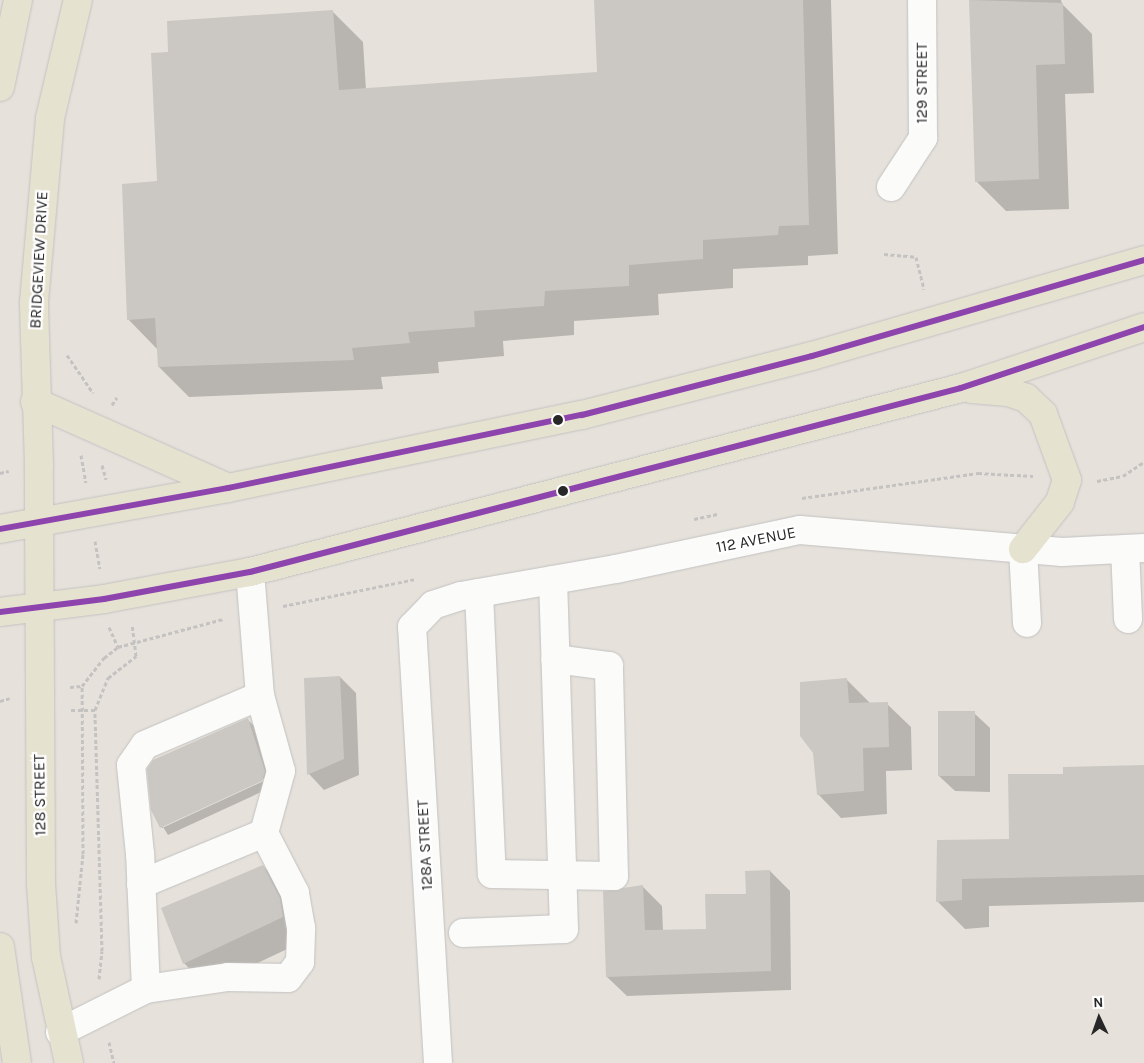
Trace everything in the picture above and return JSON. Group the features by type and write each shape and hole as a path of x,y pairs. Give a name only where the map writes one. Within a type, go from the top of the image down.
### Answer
{"main road":[{"path":"0,87 18,0"},
{"name":"BRIDGEVIEW DRIVE","path":"38,524 34,302 39,226 50,118 78,0"},
{"path":"0,529 38,524 228,488 582,415 812,356 1144,260"},
{"path":"0,612 104,599 250,572 961,388 1144,327"},
{"path":"961,388 1008,392 1026,398 1043,414 1067,480 1060,502 1023,549"},
{"path":"35,402 228,488"},
{"name":"128 STREET","path":"38,524 40,884 46,957 60,1032 69,1063"},
{"path":"0,947 17,1063"}],"street":[{"name":"129 STREET","path":"892,187 923,138 922,0"},
{"name":"112 AVENUE","path":"412,627 433,606 479,592 552,580 800,530 1062,552 1135,548"},
{"path":"1128,619 1135,548"},
{"path":"1023,549 1027,623"},
{"path":"60,1032 146,989 228,977 288,978 300,962 301,928 295,894 264,834 281,772 260,696 256,612 250,572"},
{"path":"463,933 564,929 552,580"},
{"path":"479,592 492,874 614,876 609,666 555,659"},
{"name":"128A STREET","path":"412,627 438,1063"},
{"path":"146,989 141,884 131,765 145,745 260,696"},
{"path":"141,884 264,834"}],"path":[{"path":"884,254 916,257 924,289"},
{"path":"80,452 109,627 118,647"},
{"path":"1087,482 1123,476 1144,462"},
{"path":"76,933 84,854 82,686 104,658 118,647 226,618"},
{"path":"114,1063 102,1012 95,710 108,678 136,656 132,624"},
{"path":"66,710 95,710"}],"building":[{"path":"594,0 803,0 809,225 779,226 778,235 703,240 703,259 629,265 629,286 545,291 544,306 474,311 475,327 408,332 410,343 352,348 354,360 158,367 155,318 127,320 122,184 157,181 151,53 168,52 167,21 333,10 339,90 597,72"},
{"path":"969,0 1063,3 1065,64 1036,65 1039,179 975,182"},
{"path":"340,676 344,759 307,775 304,678"},
{"path":"847,678 849,703 888,702 889,747 863,748 864,791 817,795 813,753 800,736 800,682"},
{"path":"938,711 975,711 975,776 938,776"},
{"path":"248,718 265,771 262,781 160,828 151,810 147,769 153,760"},
{"path":"1144,765 1144,875 962,879 962,900 936,902 937,840 1009,839 1008,774 1063,774 1063,767"},
{"path":"263,865 280,898 283,917 183,964 161,908"},
{"path":"770,870 771,971 606,977 603,891 643,885 645,930 706,929 705,894 746,894 745,871"}],"transit line":[{"path":"0,529 228,488 582,415 812,356 1144,260"},
{"path":"0,612 104,599 250,572 961,388 1144,327"}]}
